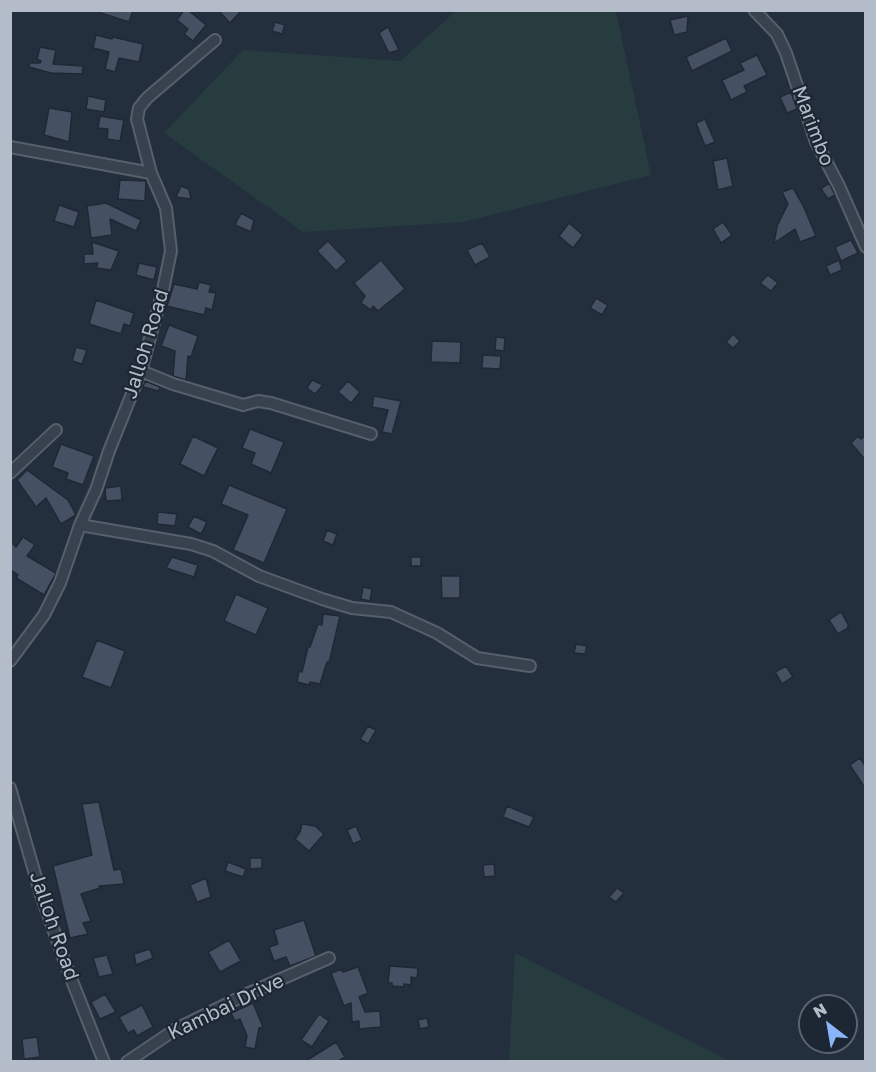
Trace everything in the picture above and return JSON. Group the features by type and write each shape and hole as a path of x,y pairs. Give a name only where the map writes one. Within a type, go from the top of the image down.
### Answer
{"street":[{"name":"Marimbo","path":"754,10 777,34 786,53 816,142 839,186 866,247"},
{"name":"Jalloh Road","path":"10,661 44,615 60,583 80,525 96,490 108,450 141,371 163,290 171,251 166,208 151,172 137,118 139,108 147,98 215,40"},
{"path":"10,147 151,172"},
{"path":"141,371 173,384 243,405 258,402 271,403 371,434"},
{"path":"10,473 56,430"},
{"path":"80,525 191,544 213,551 259,576 322,599 352,608 391,612 437,633 477,658 530,666"},
{"name":"Jalloh Road","path":"10,788 41,895 104,1062"},
{"name":"Kambai Drive","path":"127,1062 176,1029 328,958"}],"green space":[{"path":"457,10 616,11 651,175 463,222 303,232 164,133 243,50 400,61"},
{"path":"515,953 730,1061 509,1061"}],"building":[{"path":"101,10 133,10 129,22 101,13"},
{"path":"184,10 188,10 206,25 193,41 184,34 188,29 177,20"},
{"path":"218,10 242,10 230,23"},
{"path":"688,16 687,32 674,35 670,20"},
{"path":"275,22 285,25 282,34 272,31"},
{"path":"388,27 399,50 389,53 379,33"},
{"path":"96,35 143,44 139,62 119,58 115,72 105,69 109,52 93,48"},
{"path":"726,38 732,51 692,71 686,57"},
{"path":"40,47 56,50 53,64 83,66 82,74 51,73 29,67 30,63 40,63 41,61 37,59"},
{"path":"757,55 767,75 744,86 747,92 731,100 722,80 744,70 740,63"},
{"path":"791,92 797,109 787,113 780,97"},
{"path":"88,96 106,100 104,112 86,109"},
{"path":"49,108 72,112 69,142 44,135"},
{"path":"100,116 124,120 120,141 107,139 108,129 98,128"},
{"path":"705,119 715,142 705,146 696,123"},
{"path":"727,158 733,186 718,190 713,161"},
{"path":"120,180 146,181 145,201 118,199"},
{"path":"829,183 835,195 828,199 821,189"},
{"path":"181,186 189,189 191,199 176,197"},
{"path":"793,188 816,236 800,242 795,229 774,243 777,226 788,204 782,192"},
{"path":"106,203 141,220 136,231 110,219 112,235 91,238 87,206"},
{"path":"59,205 79,212 74,227 54,221"},
{"path":"241,213 254,220 251,232 235,225"},
{"path":"723,222 732,235 721,243 713,229"},
{"path":"569,223 583,235 573,248 559,236"},
{"path":"851,240 858,253 841,261 835,247"},
{"path":"328,241 347,261 336,271 317,251"},
{"path":"92,242 119,251 111,270 96,268 98,263 84,264 84,254 93,254"},
{"path":"482,243 490,257 475,265 467,250"},
{"path":"381,260 405,289 378,311 373,306 371,310 361,303 365,296 354,283"},
{"path":"839,260 842,270 830,275 826,266"},
{"path":"139,263 157,267 154,280 136,275"},
{"path":"768,275 778,283 771,291 760,283"},
{"path":"199,282 211,285 209,292 216,293 212,310 206,308 204,315 167,306 174,284 197,289"},
{"path":"596,298 608,305 602,315 590,308"},
{"path":"96,300 134,313 130,326 124,324 121,334 89,324"},
{"path":"169,325 198,336 191,357 188,356 186,380 173,376 175,351 161,346"},
{"path":"733,334 740,341 733,348 726,342"},
{"path":"496,337 505,338 504,351 495,350"},
{"path":"432,341 461,342 460,363 431,362"},
{"path":"76,347 87,350 82,364 72,361"},
{"path":"483,355 501,356 500,369 482,368"},
{"path":"312,380 323,385 315,394 307,388"},
{"path":"145,381 160,387 159,391 143,387"},
{"path":"348,381 360,392 351,403 338,392"},
{"path":"374,396 401,401 392,434 382,432 388,410 372,407"},
{"path":"250,429 284,442 271,473 251,464 255,453 242,448"},
{"path":"866,435 866,461 851,443 858,436 861,439"},
{"path":"193,436 218,448 204,476 180,464"},
{"path":"61,444 94,456 83,485 66,479 68,473 52,467"},
{"path":"27,470 68,500 76,515 61,524 46,498 36,507 17,480"},
{"path":"229,485 287,509 264,563 233,550 248,515 221,504"},
{"path":"121,486 122,500 106,501 105,488"},
{"path":"158,512 177,514 175,526 157,524"},
{"path":"194,516 207,522 201,534 188,527"},
{"path":"327,530 337,534 333,545 323,541"},
{"path":"23,537 35,545 27,556 56,573 44,595 16,578 18,575 10,570 10,541 16,547"},
{"path":"172,557 198,565 194,577 166,568"},
{"path":"411,557 421,557 421,566 411,566"},
{"path":"441,576 460,576 460,598 442,598"},
{"path":"363,587 372,589 370,601 361,599"},
{"path":"236,594 268,608 256,635 224,621"},
{"path":"841,612 848,628 838,634 829,620"},
{"path":"323,614 340,616 329,663 327,662 320,684 310,682 309,685 297,682 299,671 302,672 308,647 310,647 318,624 322,625"},
{"path":"97,640 125,651 111,688 82,677"},
{"path":"576,644 587,646 585,654 574,653"},
{"path":"786,666 793,677 782,684 775,672"},
{"path":"368,726 376,730 368,744 360,739"},
{"path":"860,758 866,767 866,790 850,765"},
{"path":"99,802 114,870 121,869 124,884 99,886 100,888 81,894 91,921 83,923 88,934 70,938 53,866 92,855 82,804"},
{"path":"507,806 534,817 529,827 503,817"},
{"path":"302,824 315,826 324,834 309,851 295,839"},
{"path":"356,826 362,840 353,844 347,830"},
{"path":"250,858 262,858 262,868 250,869"},
{"path":"228,862 246,869 243,877 225,871"},
{"path":"494,864 495,876 484,877 483,865"},
{"path":"206,878 211,897 197,902 190,885"},
{"path":"617,888 624,893 616,902 609,897"},
{"path":"304,920 316,956 290,966 286,957 274,961 269,947 278,944 274,930"},
{"path":"229,940 241,961 220,972 208,952"},
{"path":"150,949 153,958 136,965 134,954"},
{"path":"107,955 113,974 99,977 93,958"},
{"path":"390,966 418,968 417,978 411,977 411,985 392,986 392,983 388,983"},
{"path":"358,967 368,993 359,997 365,1012 380,1011 381,1027 359,1029 359,1021 352,1022 351,1003 344,1006 331,973"},
{"path":"105,994 116,1012 100,1019 91,1002"},
{"path":"253,1003 263,1027 259,1028 255,1049 245,1047 247,1036 240,1019 235,1021 231,1013"},
{"path":"142,1005 153,1027 137,1036 134,1030 128,1033 119,1017"},
{"path":"319,1014 329,1021 312,1047 301,1040"},
{"path":"427,1018 429,1027 420,1029 418,1020"},
{"path":"37,1037 40,1057 24,1059 22,1039"},
{"path":"336,1042 345,1057 337,1062 304,1062"}]}
